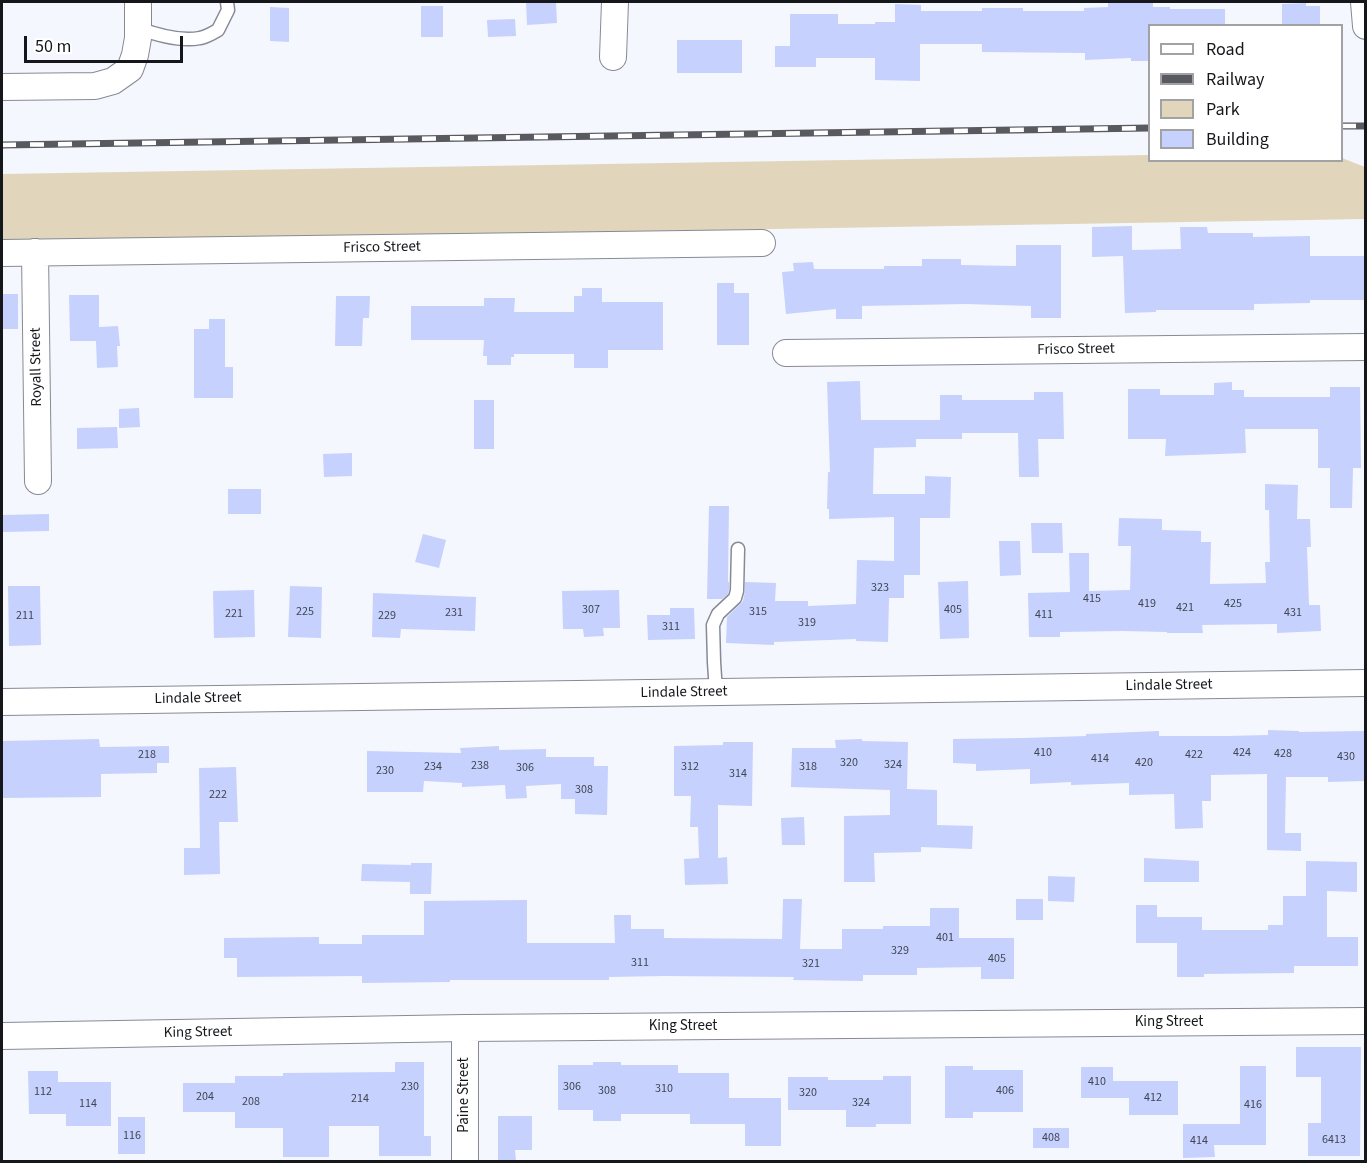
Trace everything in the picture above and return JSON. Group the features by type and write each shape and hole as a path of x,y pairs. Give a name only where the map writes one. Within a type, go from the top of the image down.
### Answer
{"street":[{"path":"2,87 95,86 113,81 130,69 135,55 138,2"},
{"path":"613,57 615,2"},
{"path":"1364,2 1365,26"},
{"name":"Frisco Street","path":"2,253 762,243"},
{"name":"Royall Street","path":"35,252 38,481"},
{"name":"Frisco Street","path":"786,352 1365,347"},
{"name":"Lindale Street","path":"2,702 1365,683"},
{"name":"King Street","path":"2,1036 465,1028 1365,1022"},
{"name":"Paine Street","path":"465,1028 465,1161"}],"lane":[{"path":"138,28 160,36 201,38 218,30 228,10 227,2"},
{"path":"716,692 713,625 718,614 735,598 738,549"}],"green space":[{"path":"1148,155 1148,162 1343,162 1343,158 1365,167 1366,219 2,242 2,174"}],"building":[{"path":"526,2 556,2 557,23 527,25"},
{"path":"1108,2 1153,2 1153,7 1170,7 1170,9 1225,9 1225,24 1148,24 1148,61 1131,61 1131,58 1085,60 1085,53 982,52 982,44 920,44 920,81 875,80 875,58 816,58 816,67 775,67 775,46 790,46 790,14 838,14 838,24 875,24 875,22 895,22 895,4 921,5 921,11 1023,8 1023,11 1084,11 1084,8 1108,7"},
{"path":"1306,3 1306,6 1320,6 1320,24 1282,24 1282,4"},
{"path":"421,6 443,6 443,37 421,37"},
{"path":"270,7 289,8 289,42 270,41"},
{"path":"515,19 516,36 488,37 487,20"},
{"path":"677,40 742,40 742,73 677,73"},
{"path":"1132,226 1132,250 1181,249 1180,227 1207,227 1208,233 1253,233 1253,237 1310,236 1310,256 1365,256 1365,300 1310,300 1310,303 1254,304 1254,310 1156,310 1156,312 1125,313 1123,256 1092,257 1092,227"},
{"path":"1016,245 1061,245 1061,318 1031,318 1031,306 966,304 862,306 862,319 836,319 836,309 786,314 782,272 794,271 793,263 813,262 814,269 884,269 884,266 922,266 922,259 961,259 961,265 1016,266"},
{"path":"717,283 734,283 734,293 749,293 749,345 717,345"},
{"path":"582,288 602,288 602,302 663,302 663,350 608,350 608,368 574,368 574,354 514,354 514,357 511,357 511,365 487,365 487,356 483,356 484,340 411,340 411,306 484,306 484,298 515,298 514,312 574,312 574,296 582,296"},
{"path":"2,294 18,294 18,329 2,329"},
{"path":"69,295 99,295 99,327 118,326 120,346 117,346 118,367 97,368 96,341 70,341"},
{"path":"336,296 370,296 369,318 363,318 362,346 335,346"},
{"path":"209,319 225,319 225,367 233,367 233,398 194,398 194,329 209,329"},
{"path":"860,381 861,420 940,420 940,395 962,395 962,400 1034,400 1034,392 1063,392 1064,439 1038,439 1039,477 1019,477 1018,433 962,433 962,439 916,439 916,447 874,448 873,494 925,494 925,476 951,477 950,518 920,518 920,575 904,575 904,598 889,598 888,642 856,641 856,639 774,642 774,645 726,643 727,617 743,601 745,582 776,583 775,601 808,601 808,606 856,604 857,560 894,561 894,517 829,519 829,509 827,509 828,472 830,472 827,382"},
{"path":"1232,382 1232,390 1244,390 1244,397 1330,397 1330,387 1360,387 1361,468 1353,468 1352,508 1330,508 1330,468 1318,468 1318,429 1245,429 1246,453 1165,456 1166,439 1128,439 1128,389 1160,389 1160,395 1214,395 1214,383"},
{"path":"474,400 494,400 494,449 474,449"},
{"path":"139,408 140,427 119,428 119,409"},
{"path":"117,427 118,448 77,449 77,428"},
{"path":"352,453 352,476 324,477 323,454"},
{"path":"1265,484 1298,485 1297,519 1310,519 1311,547 1307,547 1309,605 1320,605 1321,631 1277,633 1277,624 1202,625 1203,633 1060,632 1060,637 1029,637 1028,593 1070,592 1069,553 1089,553 1089,591 1130,590 1131,546 1118,546 1119,518 1162,519 1162,530 1201,531 1201,542 1211,542 1210,584 1266,583 1265,562 1270,562 1269,510 1265,510"},
{"path":"228,489 261,489 261,514 228,514"},
{"path":"709,506 729,506 729,590 722,599 707,599"},
{"path":"49,514 49,531 2,532 2,515"},
{"path":"1031,523 1062,523 1063,553 1032,553"},
{"path":"423,534 446,540 439,568 415,562"},
{"path":"999,541 1020,541 1021,575 1000,576"},
{"path":"968,581 969,638 940,639 938,582"},
{"path":"8,586 40,586 41,645 9,646"},
{"path":"290,586 322,587 321,638 288,637"},
{"path":"254,590 255,637 214,638 213,591"},
{"path":"619,590 620,628 603,628 604,636 584,637 583,629 563,629 562,591"},
{"path":"373,593 476,597 475,631 401,629 400,638 372,637"},
{"path":"670,608 694,608 695,639 648,640 647,615 670,615"},
{"path":"1268,730 1365,731 1365,781 1328,782 1328,777 1286,777 1285,833 1301,833 1301,851 1267,850 1267,774 1211,775 1211,801 1202,801 1203,828 1175,829 1174,794 1129,795 1129,783 1030,784 1030,769 976,771 976,764 953,763 953,739 1086,736 1086,734 1159,731 1159,736 1268,735"},
{"path":"99,739 100,747 169,746 169,763 157,763 157,773 101,774 101,797 2,798 2,741"},
{"path":"862,739 862,741 908,742 907,789 937,790 937,825 973,826 972,849 921,847 921,852 874,853 875,882 844,882 844,816 890,815 890,790 791,787 792,748 836,748 835,740"},
{"path":"723,742 753,742 752,806 718,805 718,858 727,857 728,884 685,885 684,859 699,858 698,827 690,827 691,796 674,796 674,746 723,745"},
{"path":"499,746 499,750 546,749 546,757 594,757 594,766 608,766 607,815 575,814 575,799 561,799 561,784 526,786 527,798 506,799 505,785 462,787 462,783 424,781 423,792 367,792 367,751 461,753 460,748"},
{"path":"236,767 238,822 219,822 220,874 184,875 184,848 200,848 199,768"},
{"path":"804,817 805,845 782,845 781,818"},
{"path":"1144,858 1199,861 1199,882 1144,882"},
{"path":"1306,861 1357,862 1357,892 1327,891 1327,937 1358,937 1358,966 1294,966 1294,973 1204,974 1204,977 1177,977 1177,943 1136,943 1136,905 1157,905 1157,917 1202,917 1202,930 1268,930 1268,925 1283,925 1283,896 1306,896"},
{"path":"411,863 432,863 431,894 410,894 410,882 361,881 362,864 411,865"},
{"path":"1048,876 1075,877 1074,902 1048,901"},
{"path":"783,899 802,899 800,949 842,949 842,929 930,926 930,908 959,908 959,938 1014,938 1014,979 981,979 981,967 917,968 917,975 863,975 863,981 793,980 794,977 664,976 609,977 609,980 450,980 450,982 362,983 362,976 237,977 237,958 224,958 224,938 319,937 319,944 362,944 362,935 424,935 424,901 527,900 527,943 615,943 614,915 631,915 631,929 664,929 664,938 782,939"},
{"path":"1016,899 1043,899 1043,920 1016,920"},
{"path":"1296,1047 1361,1047 1360,1156 1308,1156 1308,1123 1321,1123 1321,1077 1296,1077"},
{"path":"395,1062 424,1062 424,1136 431,1136 431,1156 379,1156 379,1126 329,1126 329,1157 283,1157 283,1128 235,1128 235,1112 183,1112 183,1083 235,1083 235,1076 283,1076 283,1073 395,1072"},
{"path":"593,1062 621,1062 621,1065 678,1065 678,1073 729,1073 729,1098 781,1098 781,1146 745,1146 745,1124 690,1124 690,1114 621,1114 621,1121 593,1121 593,1110 558,1110 558,1065 593,1065"},
{"path":"945,1066 973,1066 973,1070 1023,1070 1023,1112 973,1112 973,1118 945,1118"},
{"path":"1240,1066 1266,1066 1266,1145 1214,1145 1215,1157 1183,1158 1183,1124 1240,1124"},
{"path":"1081,1067 1113,1067 1113,1081 1178,1081 1178,1115 1129,1115 1129,1098 1081,1098"},
{"path":"28,1071 58,1071 58,1082 111,1082 111,1126 66,1126 66,1114 29,1114"},
{"path":"883,1076 911,1076 911,1124 846,1127 846,1110 788,1110 788,1077 883,1080"},
{"path":"498,1116 532,1116 532,1150 515,1150 516,1161 498,1161"},
{"path":"118,1117 145,1117 145,1154 118,1154"},
{"path":"1033,1128 1069,1128 1069,1148 1033,1148"}],"railway":[{"path":"1343,126 1366,126"},
{"path":"2,145 1148,128"}]}
